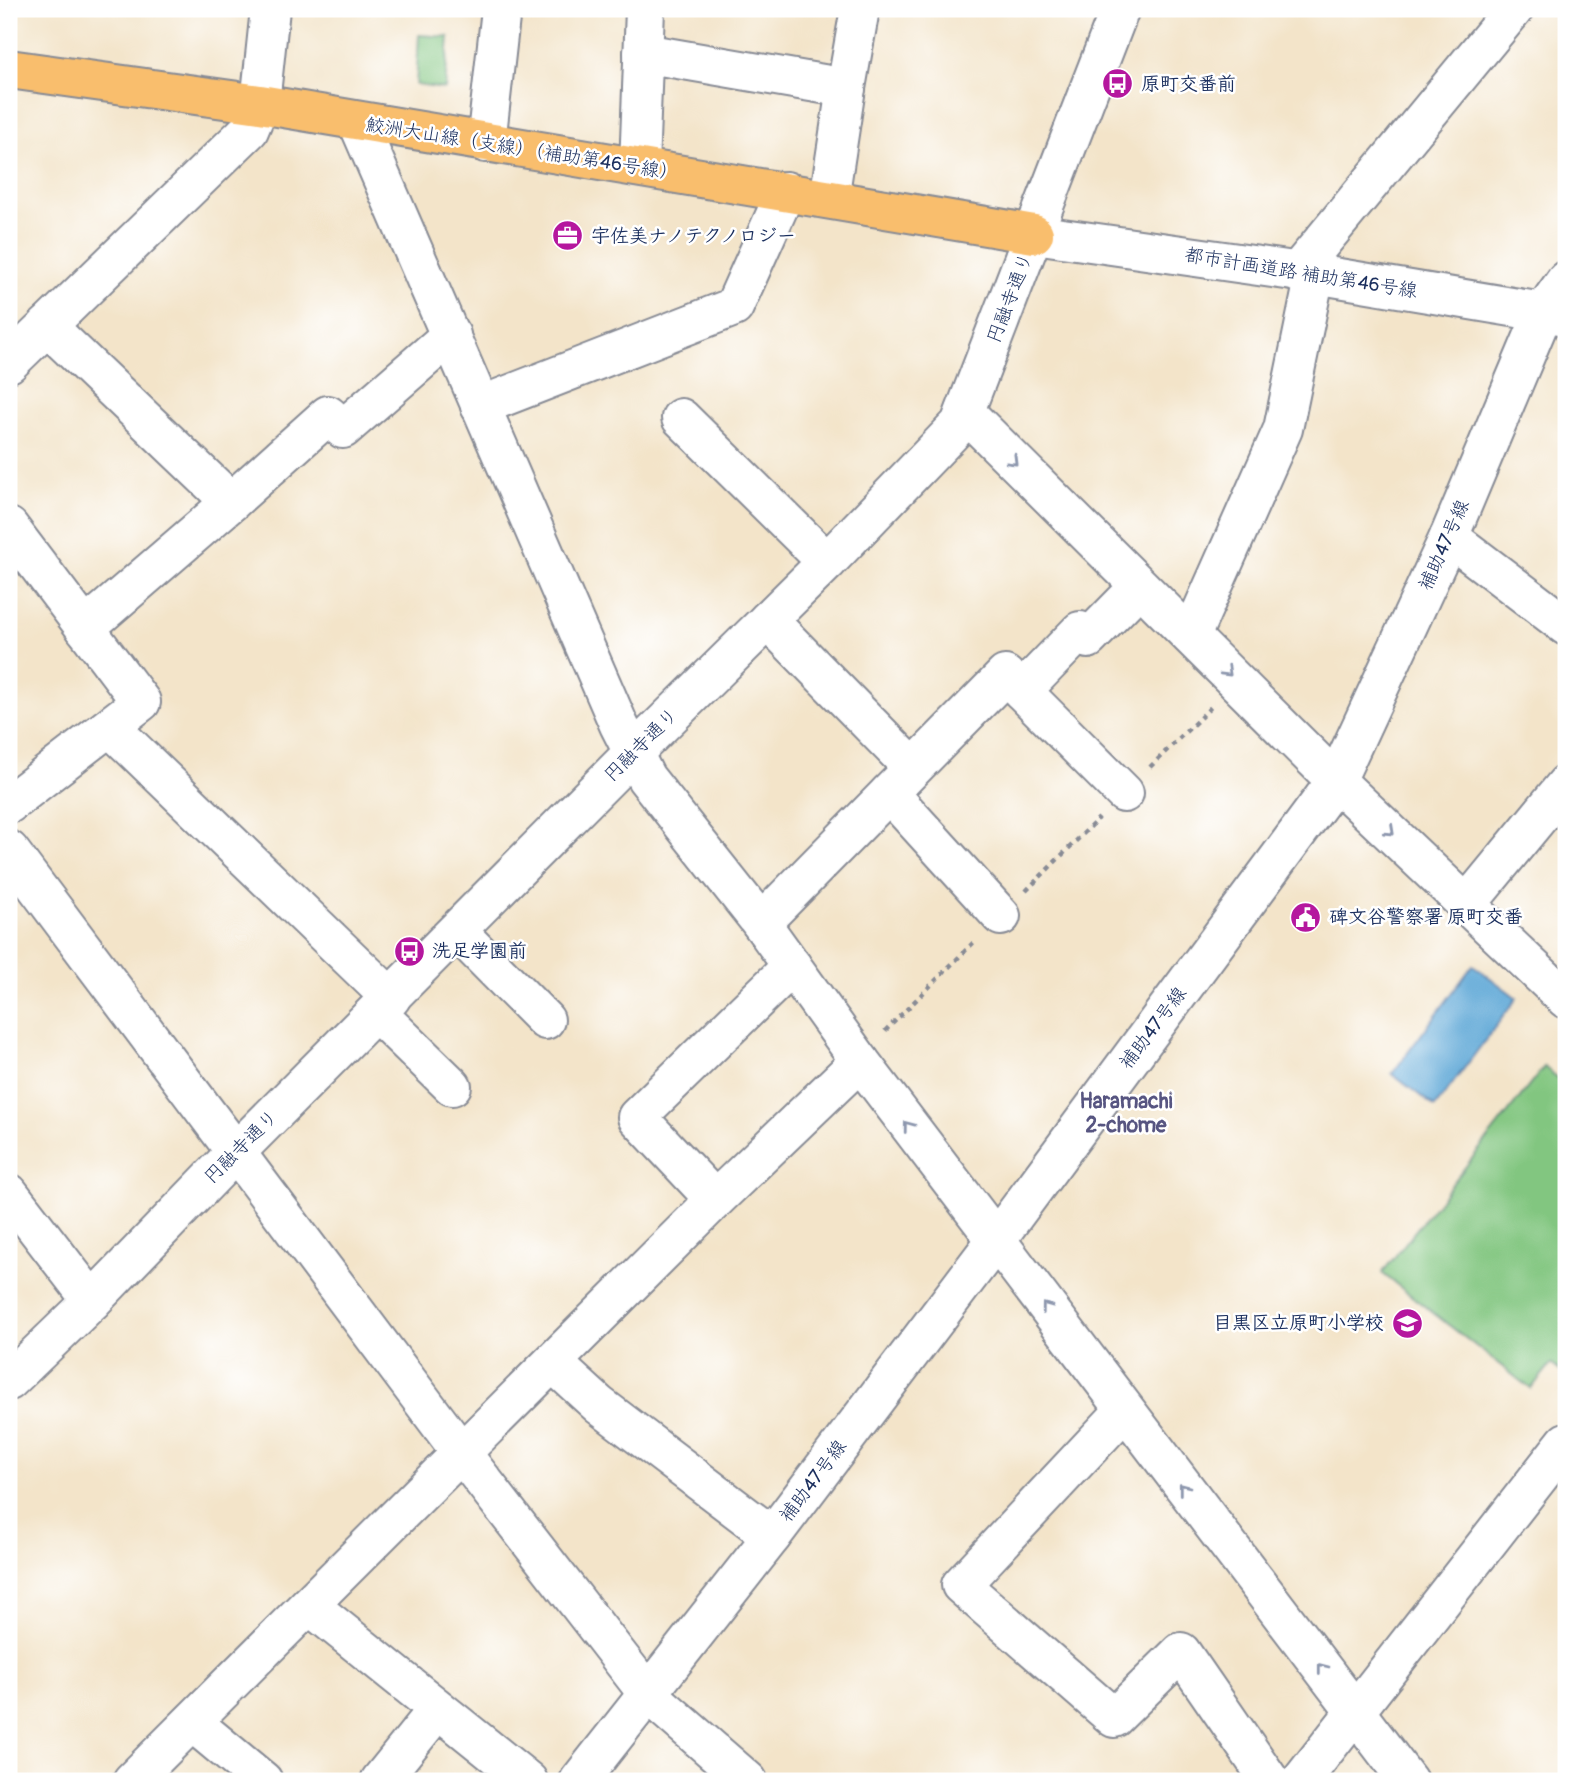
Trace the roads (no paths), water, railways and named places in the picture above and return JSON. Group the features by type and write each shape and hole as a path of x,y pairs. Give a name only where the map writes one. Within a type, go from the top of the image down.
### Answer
{"main road":[{"name":"鮫洲大山線（支線）（補助第46号線）","path":"9,69 260,104 358,123 786,191 1034,234"}],"street":[{"path":"9,363 249,130 260,104 270,9"},
{"path":"486,143 501,9"},
{"path":"639,167 645,9"},
{"path":"829,199 860,9"},
{"name":"円融寺通り","path":"9,1381 92,1301 236,1152 633,753 827,562 960,424 1120,9"},
{"path":"1191,636 1283,429 1306,273 1514,9"},
{"path":"643,53 846,88"},
{"path":"358,123 480,406 646,778 761,923 860,1062 1408,1781"},
{"path":"480,406 734,307 786,191"},
{"name":"都市計画道路 補助第46号線","path":"1034,234 1306,273 1555,313"},
{"name":"補助47号線","path":"579,1781 772,1536 996,1240 1336,781 1555,313 1566,280"},
{"path":"47,326 231,502"},
{"path":"85,628 328,415 343,429 451,335"},
{"path":"965,412 1336,781 1468,903 1566,999"},
{"path":"681,418 827,562"},
{"path":"9,527 141,702 9,804"},
{"path":"1449,537 1566,625"},
{"path":"1022,691 1080,631 1088,639 1139,587"},
{"path":"768,620 901,780 1001,916"},
{"path":"761,923 1005,675 1124,793"},
{"path":"110,727 384,1005 452,1086"},
{"path":"1468,903 1566,784"},
{"path":"9,850 463,1455 648,1694 748,1781"},
{"path":"457,931 545,1020"},
{"path":"715,1200 637,1117 792,966"},
{"path":"132,1781 463,1455 715,1200 860,1062"},
{"path":"9,1193 92,1301"},
{"path":"553,1363 599,1405 772,1536"},
{"path":"1124,1411 961,1585 1114,1718 1181,1652 1270,1781"},
{"path":"1301,1781 1566,1442"},
{"path":"309,1605 528,1781"},
{"path":"380,1781 438,1710"},
{"path":"192,1722 263,1781"}],"water":[{"path":"1473,965 1517,998 1435,1107 1392,1074"}],"place":[{"name":"原町交番前","path":"1118,84"},
{"name":"宇佐美ナノテクノロジー","path":"568,236"},
{"name":"碑文谷警察署 原町交番","path":"1306,917"},
{"name":"洗足学園前","path":"409,951"},
{"name":"目黒区立原町小学校","path":"1407,1323"}],"district":[{"name":"Haramachi 2-chome","path":"1126,1113"}]}
